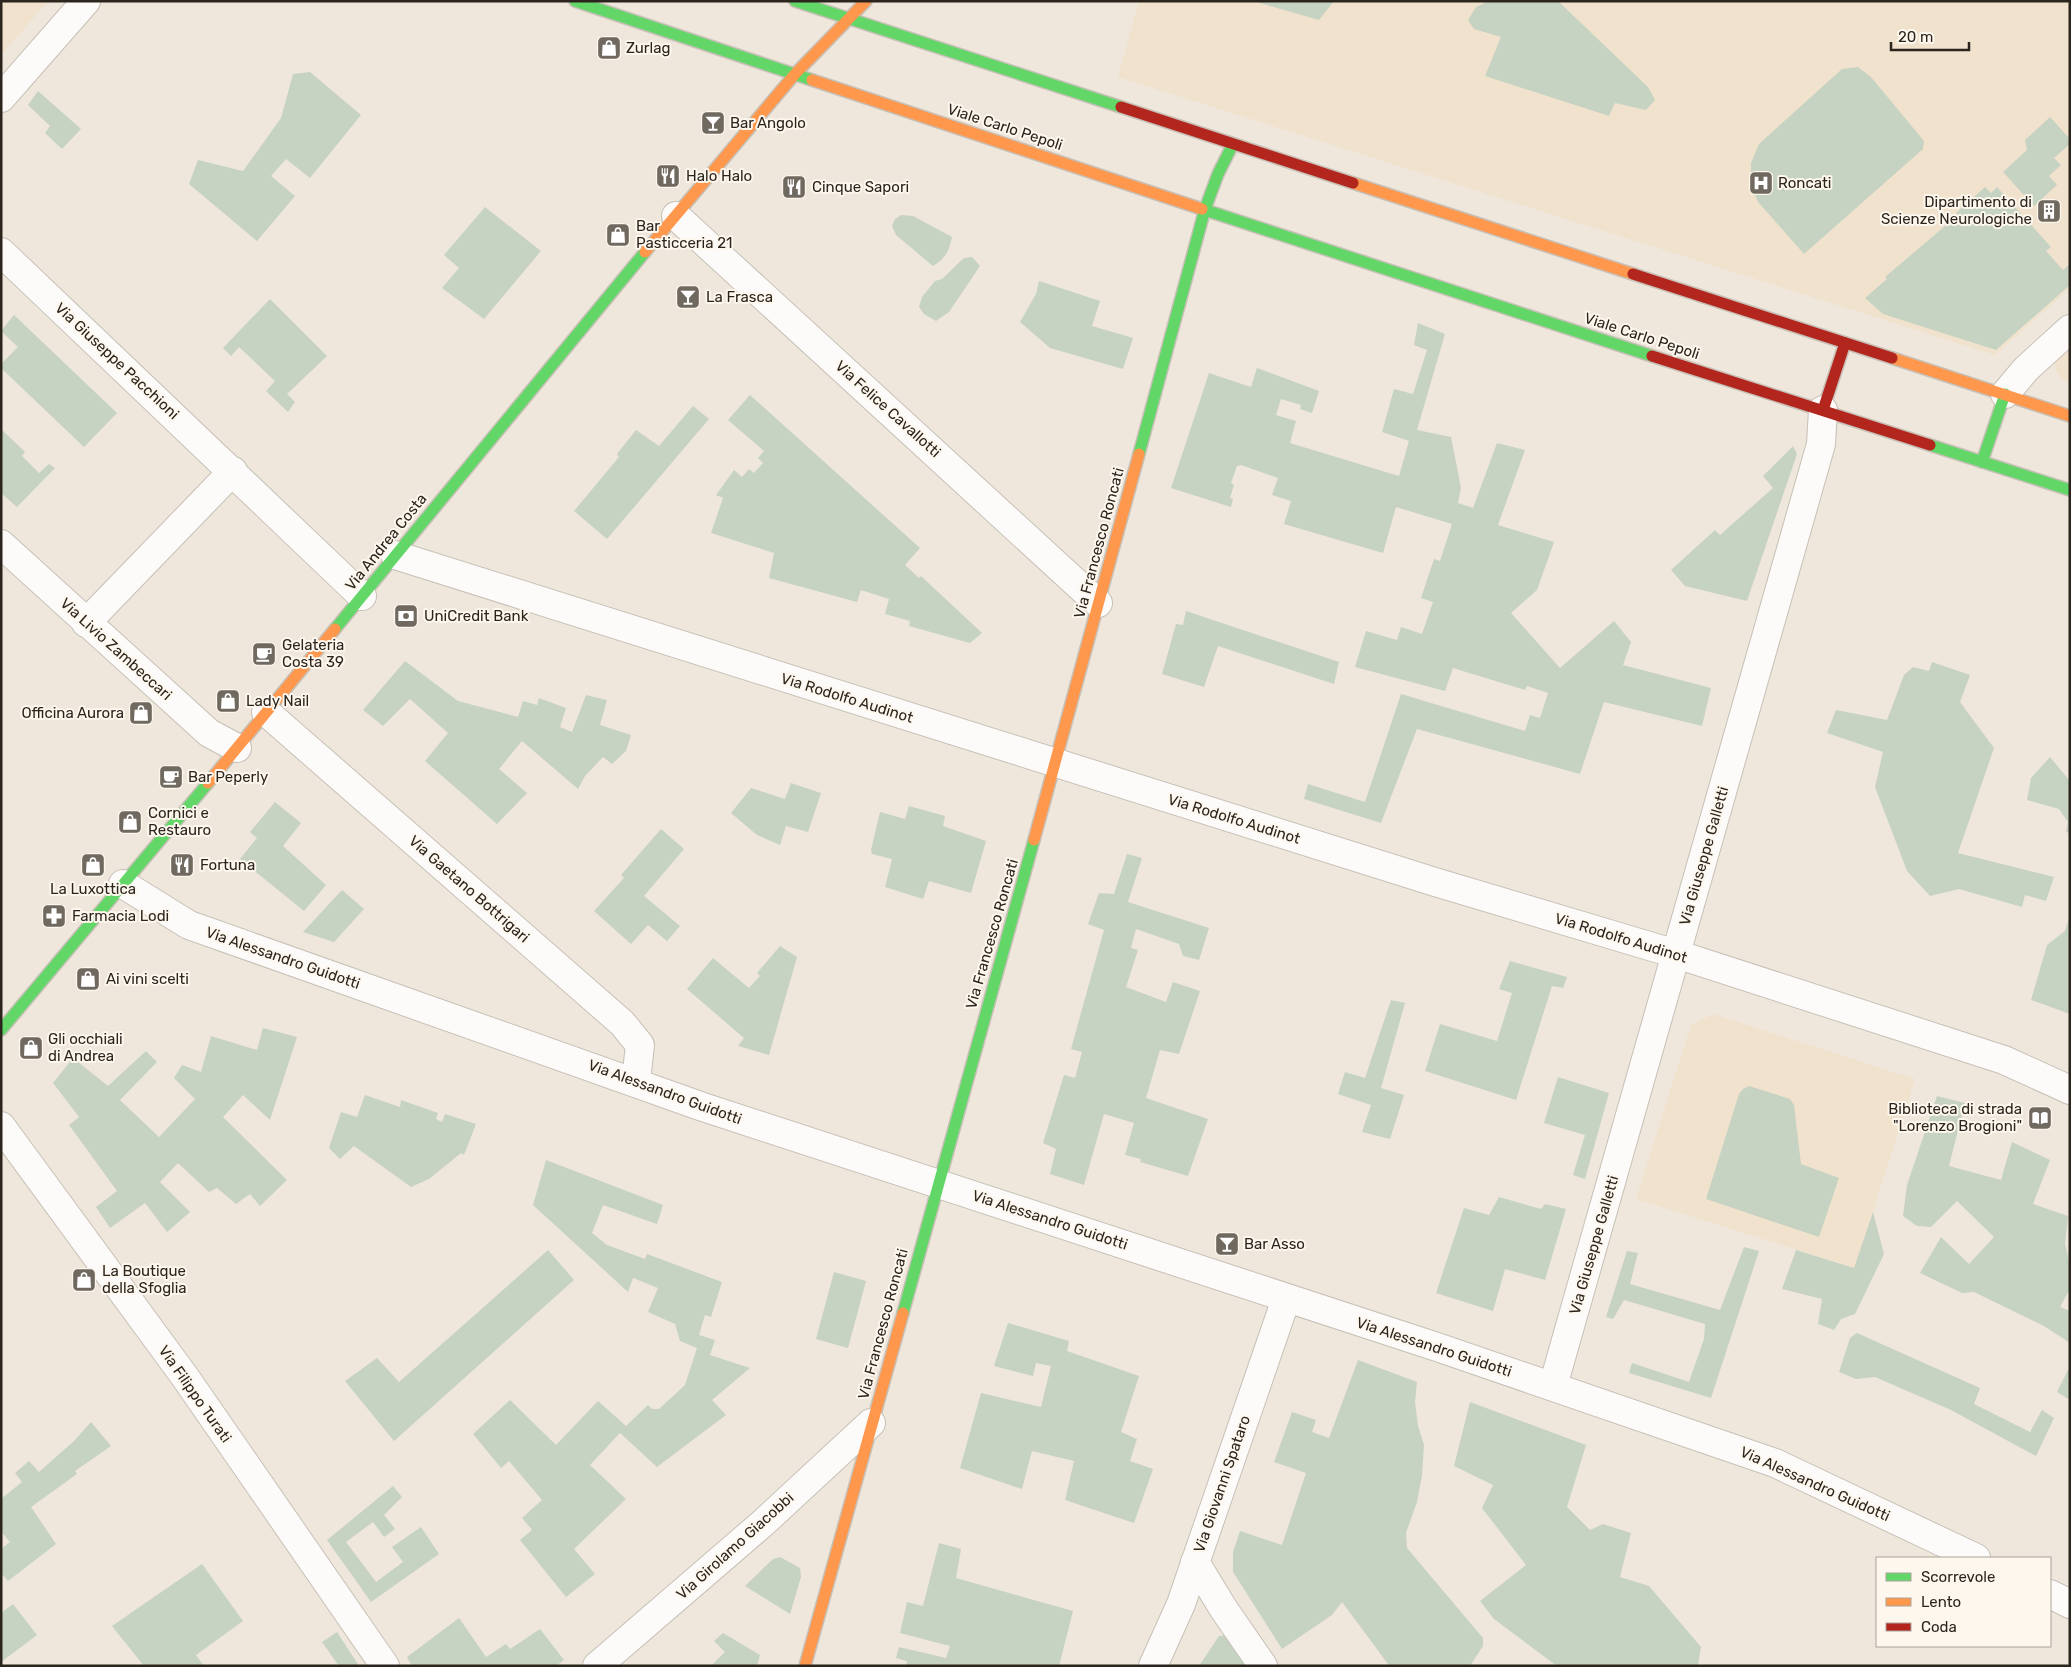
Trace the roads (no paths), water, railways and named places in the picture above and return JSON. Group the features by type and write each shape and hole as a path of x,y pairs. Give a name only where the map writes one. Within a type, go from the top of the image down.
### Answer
{"main road":[{"name":"Viale Carlo Pepoli","path":"575,1 1376,267 2070,490"},
{"path":"795,1 2070,416"},
{"name":"Via Andrea Costa","path":"1,1030 676,216 796,74 866,1"},
{"path":"1205,210 1218,174 1233,144"},
{"name":"Via Francesco Roncati","path":"805,1666 1055,763 1205,210"},
{"path":"1823,410 1845,343"},
{"path":"1982,462 2005,394"}],"street":[{"path":"1,98 86,1"},
{"name":"Via Felice Cavallotti","path":"676,216 1098,603"},
{"name":"Via Giuseppe Pacchioni","path":"1,252 232,470 362,596"},
{"path":"2005,394 2026,369 2070,329"},
{"name":"Via Giuseppe Galletti","path":"1553,1386 1821,444 1823,410"},
{"path":"86,623 232,470"},
{"name":"Via Livio Zambeccari","path":"1,544 209,733 236,748"},
{"name":"Via Rodolfo Audinot","path":"395,555 1055,763 1676,954 2004,1060 2070,1090"},
{"name":"Via Gaetano Bottrigari","path":"266,712 622,1023 640,1045 636,1081"},
{"name":"Via Alessandro Guidotti","path":"123,884 190,925 636,1081 703,1107 1119,1242 1286,1300 1553,1386 1775,1463 1974,1557"},
{"name":"Via Filippo Turati","path":"1,1126 184,1377 385,1666"},
{"name":"Via Giovanni Spataro","path":"1153,1666 1168,1636 1195,1562 1286,1300"},
{"name":"Via Girolamo Giacobbi","path":"597,1666 763,1523 871,1423"},
{"path":"1195,1562 1223,1608 1263,1666"},
{"path":"2051,1594 2070,1604"}],"place":[{"name":"Zurlag","path":"609,48"},
{"name":"Bar Angolo","path":"713,123"},
{"name":"Halo Halo","path":"668,176"},
{"name":"Roncati","path":"1761,183"},
{"name":"Cinque Sapori","path":"794,187"},
{"name":"Dipartimento di Scienze Neurologiche","path":"2049,211"},
{"name":"Bar Pasticceria 21","path":"618,235"},
{"name":"La Frasca","path":"688,297"},
{"name":"UniCredit Bank","path":"406,616"},
{"name":"Gelateria Costa 39","path":"264,654"},
{"name":"Lady Nail","path":"228,701"},
{"name":"Officina Aurora","path":"141,713"},
{"name":"Bar Peperly","path":"171,777"},
{"name":"Cornici e Restauro","path":"130,822"},
{"name":"La Luxottica","path":"93,865"},
{"name":"Fortuna","path":"182,865"},
{"name":"Farmacia Lodi","path":"54,916"},
{"name":"Ai vini scelti","path":"88,979"},
{"name":"Gli occhiali di Andrea","path":"31,1048"},
{"name":"Biblioteca di strada \"Lorenzo Brogioni\"","path":"2040,1118"},
{"name":"Bar Asso","path":"1227,1244"},
{"name":"La Boutique della Sfoglia","path":"84,1280"}]}
